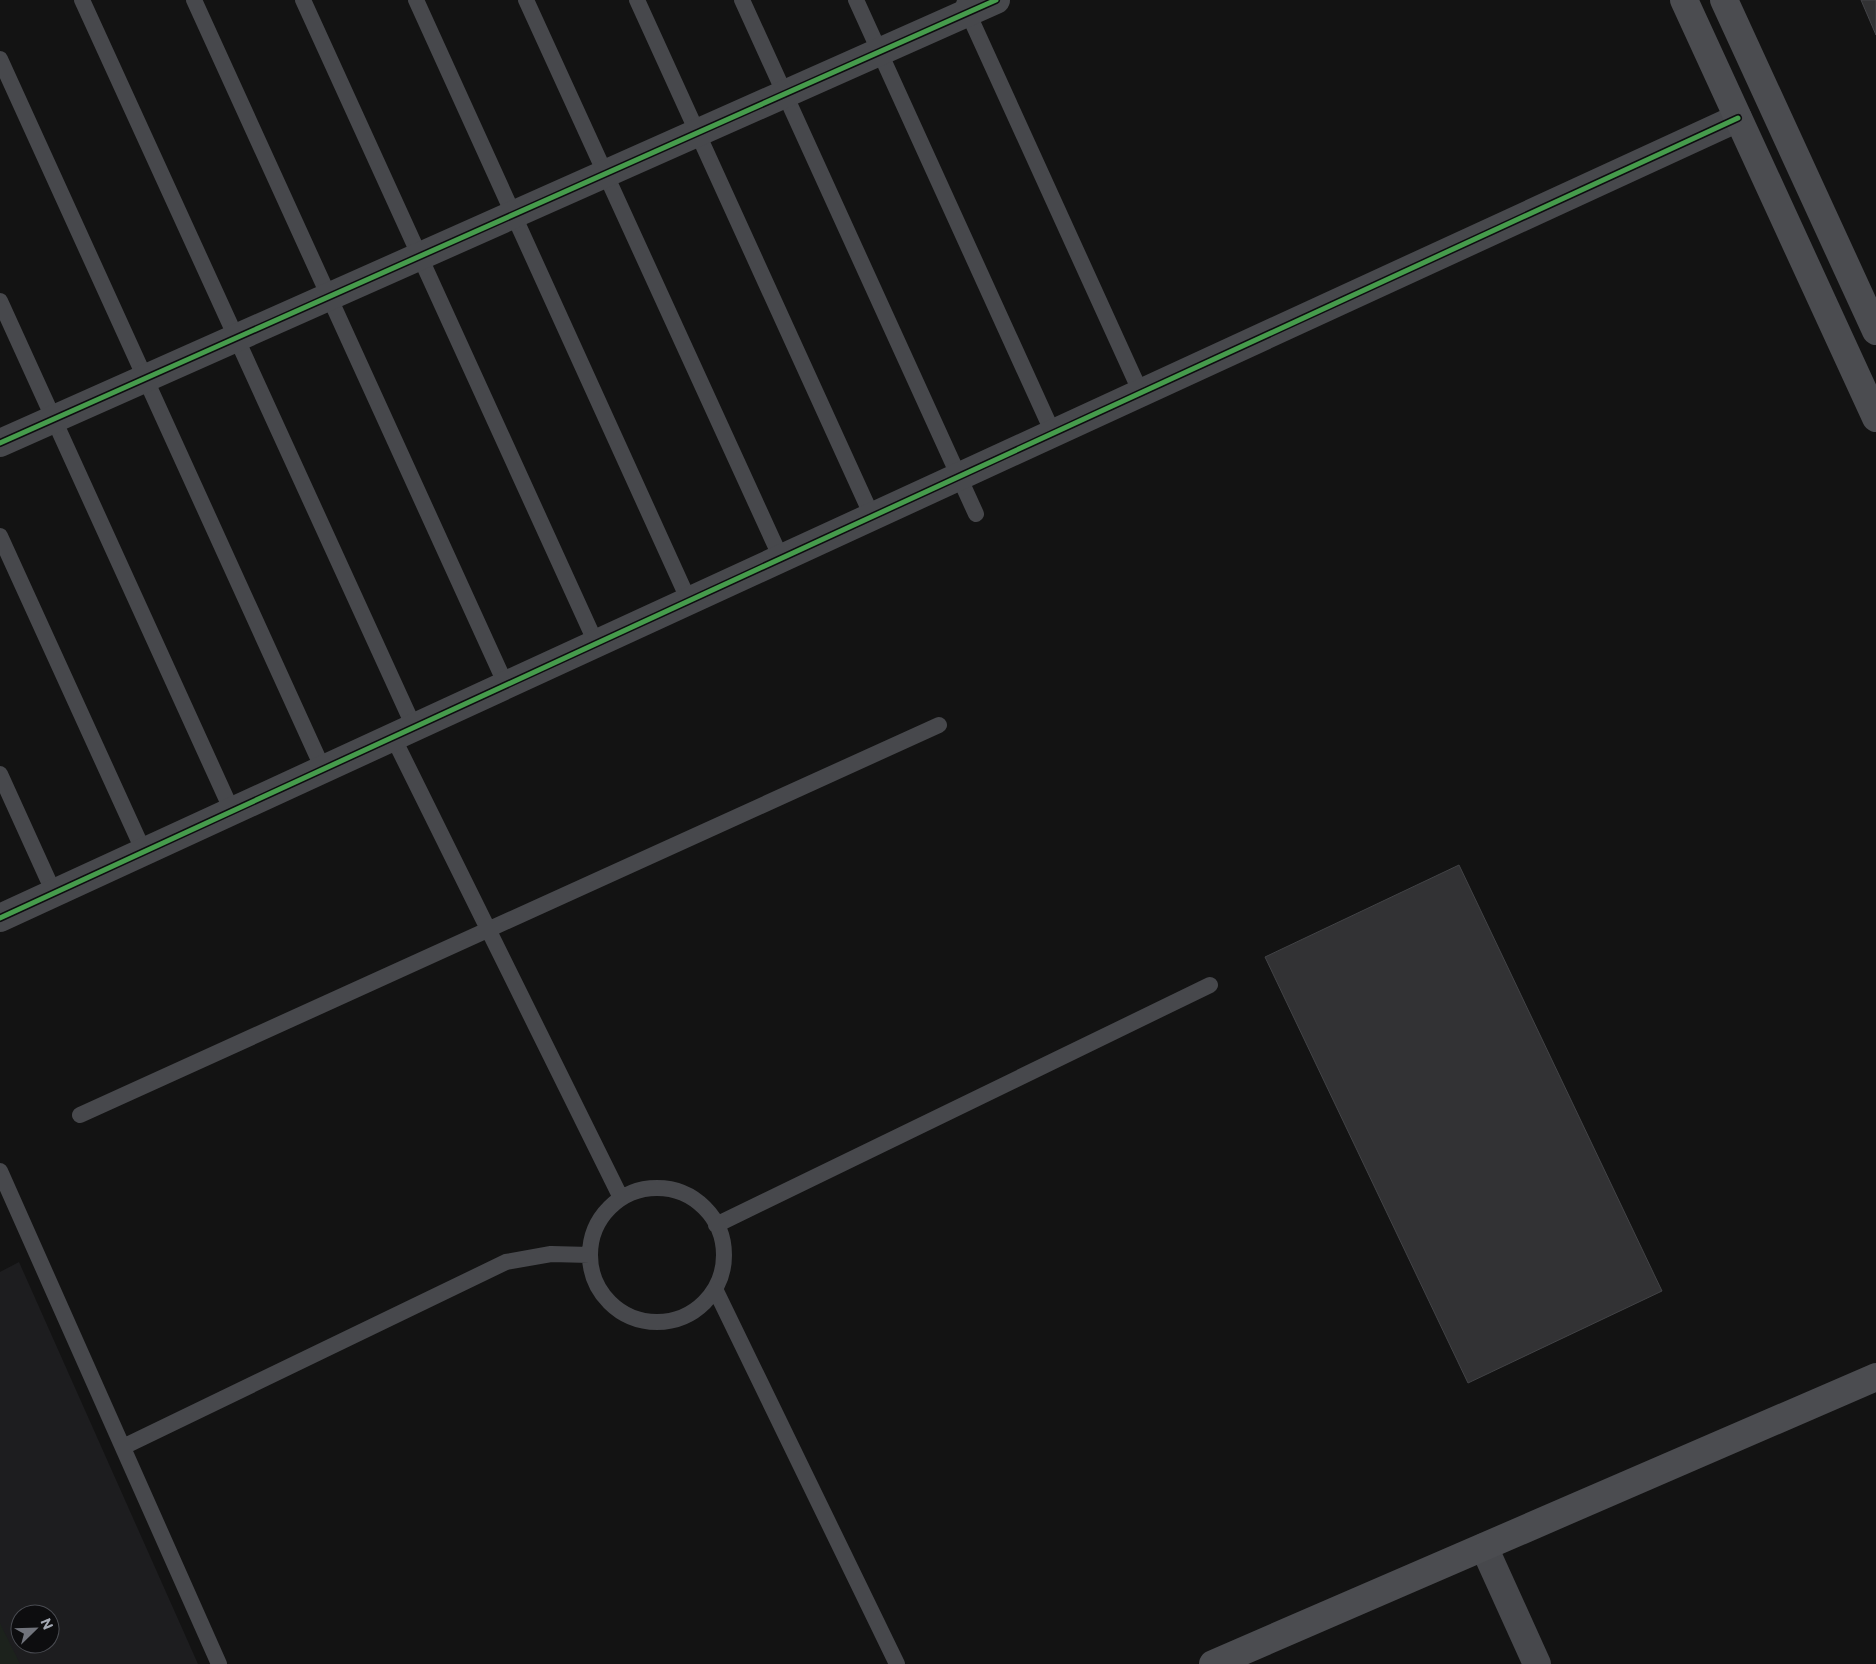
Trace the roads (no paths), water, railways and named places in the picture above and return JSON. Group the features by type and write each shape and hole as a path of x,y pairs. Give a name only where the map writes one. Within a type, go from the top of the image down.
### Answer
{"street":[{"path":"0,443 880,52 965,6 996,0"},
{"path":"1684,0 1876,418"},
{"path":"1724,0 1876,331"},
{"path":"0,918 1738,118"},
{"path":"1213,1664 1876,1377"},
{"path":"1484,1547 1537,1664"}],"lane":[{"path":"82,0 236,337 488,929 622,1198"},
{"path":"194,0 506,685"},
{"path":"303,0 596,643"},
{"path":"416,0 689,600"},
{"path":"526,0 781,558"},
{"path":"637,0 872,516"},
{"path":"742,0 976,514"},
{"path":"856,0 1053,433"},
{"path":"965,6 1141,393"},
{"path":"0,59 323,769"},
{"path":"0,301 232,811"},
{"path":"0,536 144,852"},
{"path":"80,1115 939,725"},
{"path":"0,774 54,893"},
{"path":"716,1225 1210,985"},
{"path":"0,1171 219,1664"},
{"path":"648,1188 667,1188 684,1193 700,1203 716,1225 721,1234 724,1253 722,1271 715,1288 704,1304 688,1315 670,1321 650,1322 631,1317 614,1308 601,1293 592,1275 590,1256 592,1236 600,1218 622,1198 630,1193 648,1188"},
{"path":"123,1447 506,1262 551,1254 590,1256"},
{"path":"715,1288 897,1664"}]}
